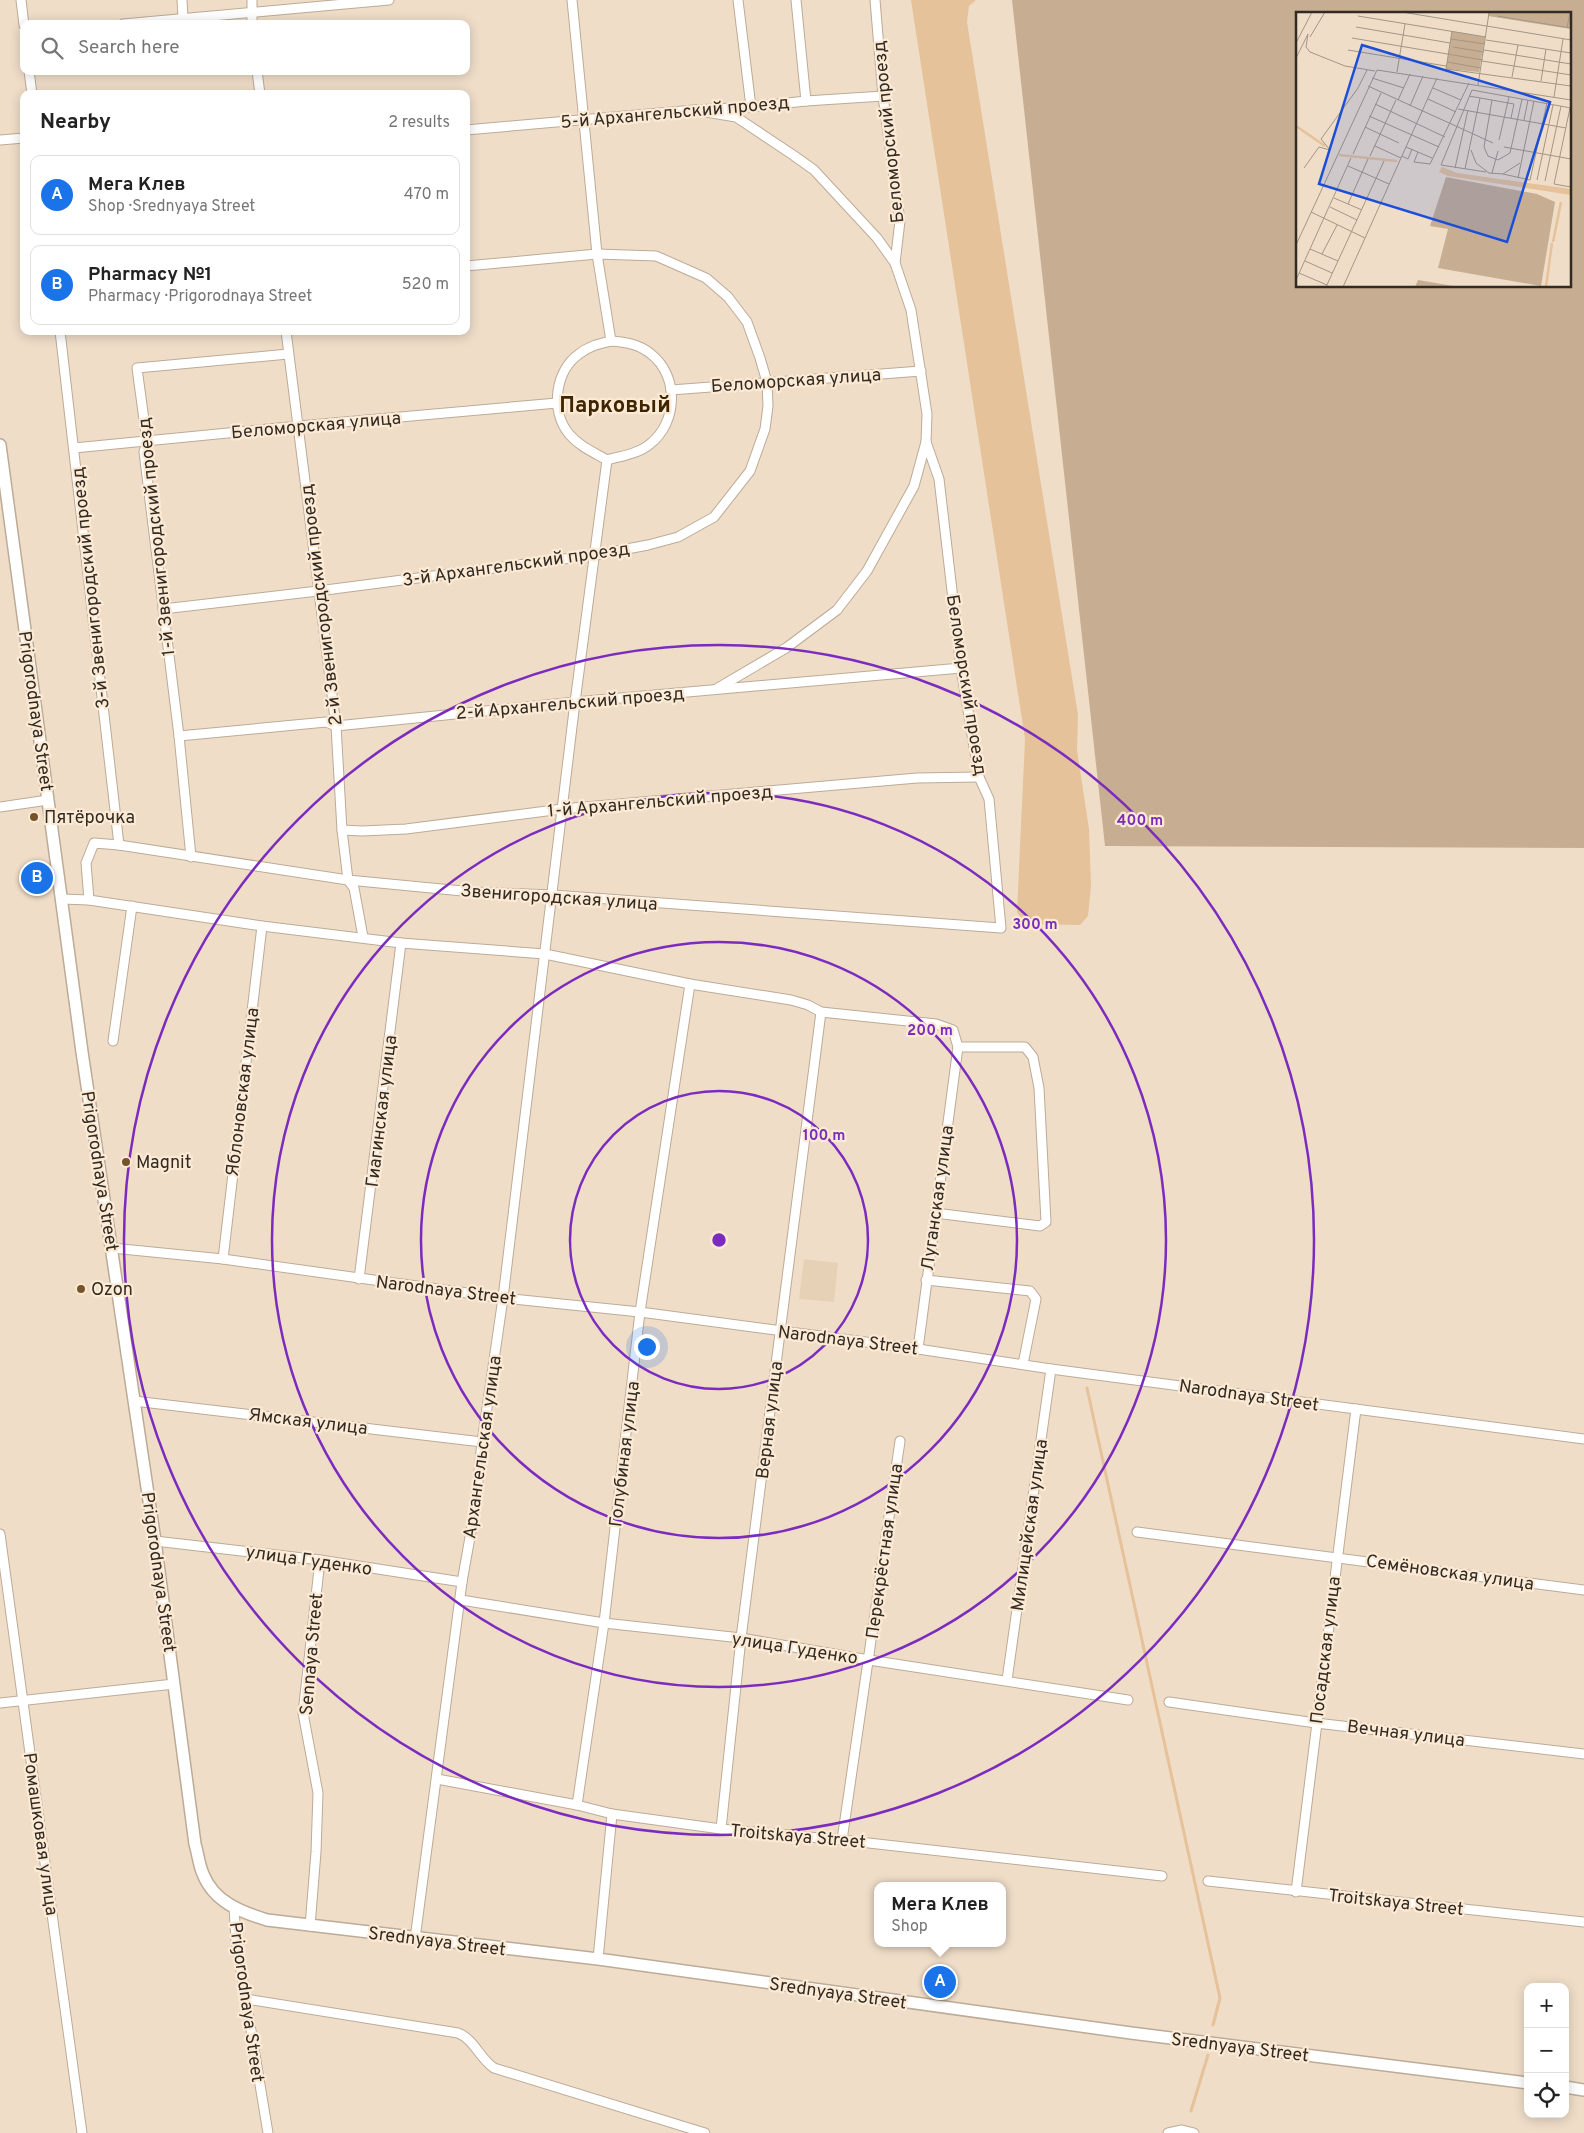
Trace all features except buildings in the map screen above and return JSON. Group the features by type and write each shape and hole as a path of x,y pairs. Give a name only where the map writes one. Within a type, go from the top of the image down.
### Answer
{"street":[{"path":"21,0 23,20"},
{"path":"182,0 183,18"},
{"path":"252,0 253,20"},
{"path":"163,20 254,14 389,0"},
{"path":"572,0 598,254 611,341"},
{"path":"738,0 751,107"},
{"path":"796,0 806,101"},
{"name":"Беломорский проезд","path":"875,0 884,96 900,221 895,263"},
{"path":"30,75 31,90"},
{"path":"258,75 259,90"},
{"name":"5-й Архангельский проезд","path":"470,130 884,96"},
{"name":"Беломорский проезд","path":"694,110 736,117 814,170 863,223 895,263 911,310 927,414 926,442 914,486 867,571 837,610 786,648 716,690"},
{"path":"0,140 20,138"},
{"name":"3-й Архангельский проезд","path":"163,609 318,591 595,554 648,545 678,537 714,517 750,472 765,429 768,406 767,382 747,322 728,297 706,278 656,256 598,254 470,266"},
{"name":"3-й Звенигородский проезд","path":"60,335 118,844"},
{"name":"2-й Звенигородский проезд","path":"286,335 336,726 342,830 348,880 354,888 363,937"},
{"path":"611,341 625,342 638,346 650,354 660,364 667,376 671,390 672,405 668,420 650,444 636,452 607,460 578,443 568,432 557,404 559,385 566,368 578,354 593,345 611,341"},
{"name":"1-й Звенигородский проезд","path":"191,857 179,736 144,452 147,442 137,368 288,354"},
{"name":"Беломорская улица","path":"671,390 921,371"},
{"name":"Беломорская улица","path":"74,448 557,404"},
{"name":"Беломорский проезд","path":"926,442 939,480 961,668 979,777 988,799 1001,928"},
{"name":"Prigorodnaya Street","path":"0,445 82,1052 155,1541 195,1844 203,1875 215,1894"},
{"path":"553,895 575,702 607,460"},
{"name":"2-й Архангельский проезд","path":"179,736 326,722 336,726 575,702 961,668"},
{"name":"1-й Архангельский проезд","path":"342,830 362,831 406,828 562,809 917,778 979,777"},
{"path":"0,806 48,800"},
{"name":"Звенигородская улица","path":"89,900 86,863 94,843 118,844 191,857 348,880 473,892 553,895 1001,928"},
{"name":"Архангельская улица","path":"415,1938 462,1582 475,1509 482,1442 503,1298 553,895"},
{"path":"62,899 89,900 262,926 401,943 545,954 690,984 791,1000 808,1004 821,1012 936,1024 953,1030 958,1047 1025,1047 1033,1057 1039,1088 1046,1222 1040,1226 935,1213"},
{"path":"113,1041 132,906"},
{"name":"Яблоновская улица","path":"223,1259 262,926"},
{"name":"Гиагинская улица","path":"359,1279 401,943"},
{"name":"Голубиная улица","path":"577,1804 604,1623 640,1312 690,984"},
{"name":"Верная улица","path":"721,1829 741,1638 821,1012"},
{"name":"Луганская улица","path":"918,1348 958,1047"},
{"name":"Narodnaya Street","path":"112,1248 223,1259 503,1298 640,1312 781,1332 918,1348 1051,1369 1584,1439"},
{"path":"926,1280 1030,1291 1036,1299 1023,1364"},
{"name":"Милицейская улица","path":"1007,1680 1051,1369"},
{"name":"Ямская улица","path":"134,1401 482,1442"},
{"name":"Посадская улица","path":"1296,1892 1356,1409"},
{"name":"Перекрёстная улица","path":"842,1840 900,1441"},
{"name":"Семёновская улица","path":"1138,1532 1584,1590"},
{"name":"Ромашковая улица","path":"0,1534 82,2133"},
{"name":"улица Гуденко","path":"155,1541 320,1560 462,1582"},
{"name":"Sennaya Street","path":"310,1926 316,1852 318,1793 303,1713 320,1560"},
{"name":"улица Гуденко","path":"461,1600 604,1623 741,1638 1128,1700"},
{"path":"0,1703 174,1684"},
{"name":"Вечная улица","path":"1169,1702 1316,1723 1584,1754"},
{"name":"Troitskaya Street","path":"437,1779 577,1804 612,1814 721,1829 842,1840 1162,1876"},
{"path":"598,1959 612,1814"},
{"name":"Troitskaya Street","path":"1208,1882 1584,1922"},
{"name":"Srednyaya Street","path":"215,1894 234,1908 267,1920 598,1959 1131,2033 1524,2082"},
{"name":"Prigorodnaya Street","path":"234,1908 236,1940 260,2095 268,2133"},
{"path":"246,1999 465,2035 486,2062 494,2068 705,2133"},
{"path":"1569,2088 1584,2090"},
{"path":"1168,2133 1182,2130 1194,2133"}],"shaded area":[{"path":"911,0 976,0 969,6 967,22 1078,715 1077,750 1089,829 1091,886 1088,916 1080,925 1025,924 1017,912 1025,739"},
{"path":"1012,0 1584,0 1584,848 1105,846"},
{"path":"804,1259 838,1263 834,1302 799,1299"}],"waterway":[{"path":"1087,1388 1220,1998 1213,2025"},
{"path":"1191,2111 1208,2055"}],"place":[{"name":"Пятёрочка","path":"34,817"},
{"name":"Pharmacy №1","path":"37,878"},
{"name":"Magnit","path":"126,1162"},
{"name":"Ozon","path":"81,1289"},
{"name":"Мега Клев","path":"940,1982"}],"district":[{"name":"Парковый","path":"615,404"}]}
